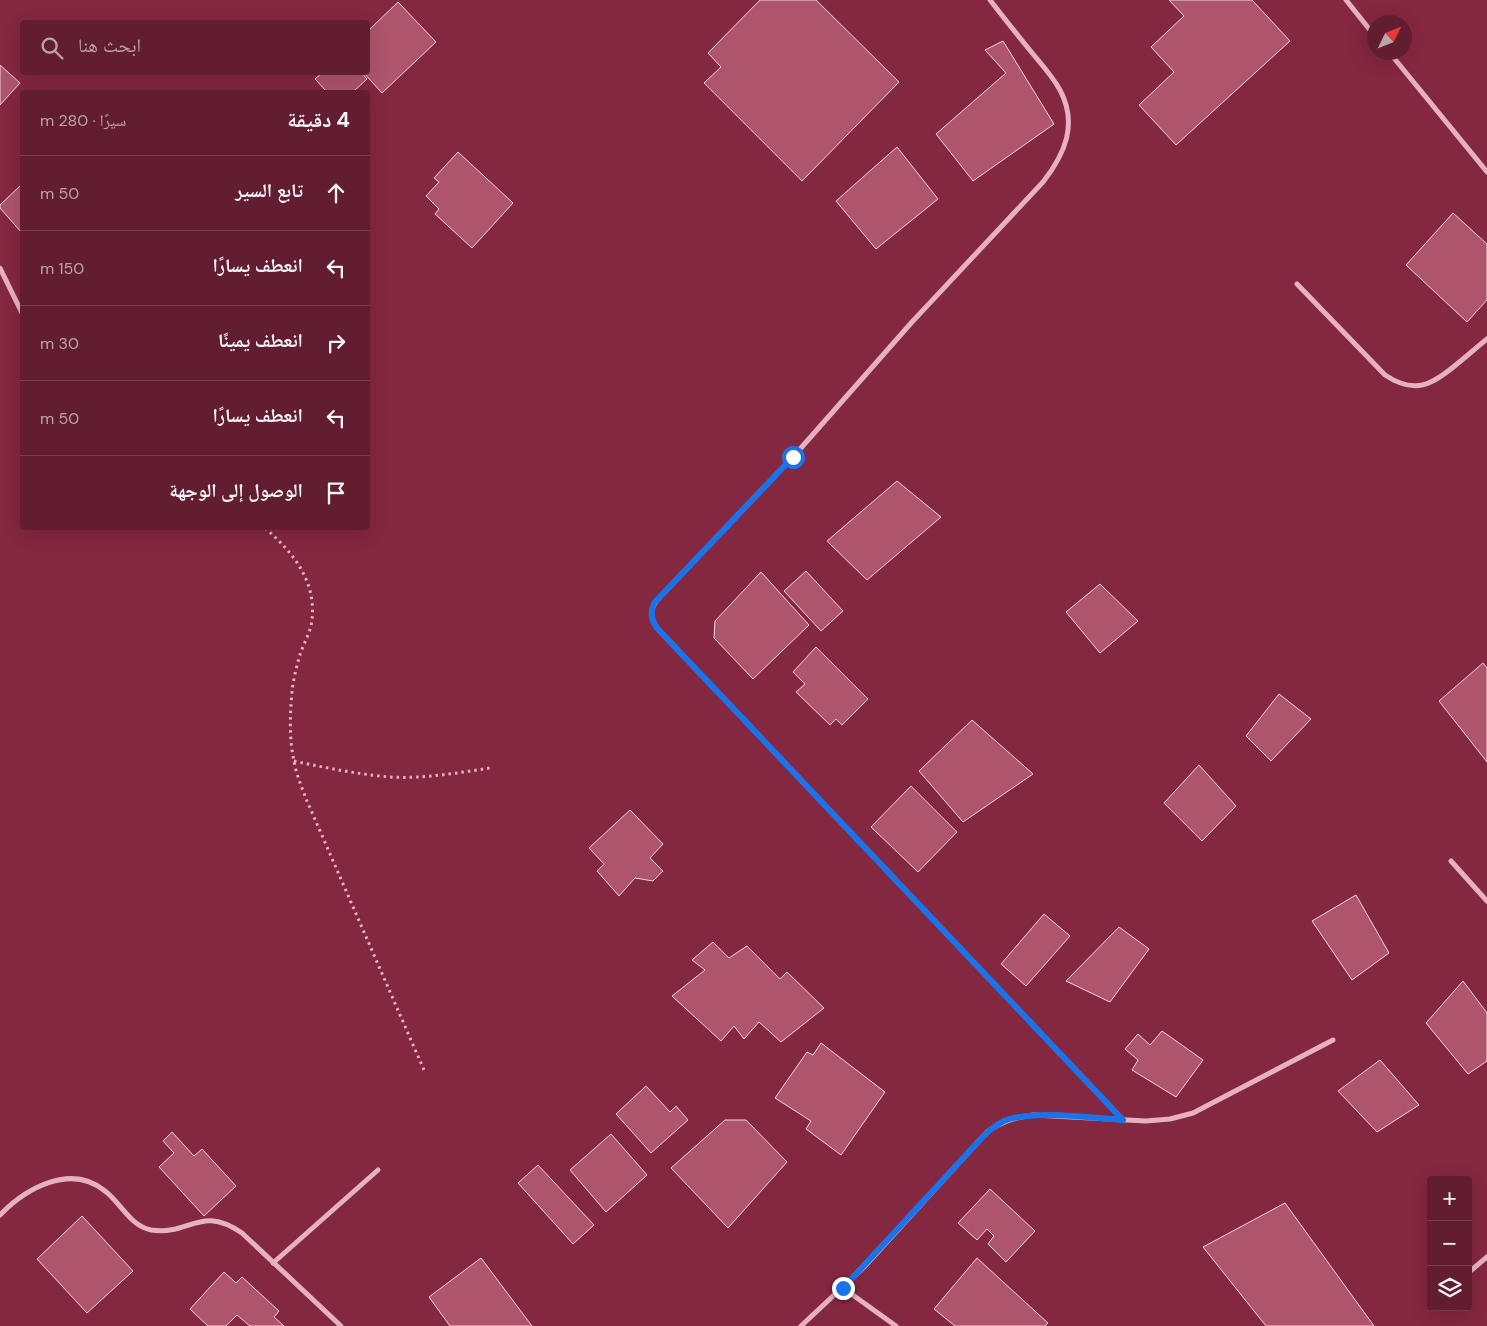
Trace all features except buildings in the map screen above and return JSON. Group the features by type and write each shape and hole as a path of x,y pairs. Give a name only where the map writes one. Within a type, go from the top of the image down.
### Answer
{"street":[{"path":"990,0 1050,74 1061,91 1067,110 1068,129 1065,148 1056,166 912,322 793,457 654,603 651,612 652,620 657,628 1123,1120"},
{"path":"1346,0 1367,26"},
{"path":"1396,60 1487,172"},
{"path":"0,268 20,309"},
{"path":"1297,284 1385,375 1396,382 1408,386 1421,386 1434,382 1487,339"},
{"path":"1451,861 1487,901"},
{"path":"801,1326 843,1288 988,1131 1002,1122 1034,1115 1146,1121 1162,1120 1193,1113 1333,1040"},
{"path":"273,1263 378,1170"},
{"path":"0,1215 17,1200 38,1186 55,1180 72,1178 89,1182 104,1190 135,1223 148,1229 163,1231 204,1220 218,1221 231,1225 242,1233 341,1326"},
{"path":"1472,1270 1487,1257"},
{"path":"843,1288 896,1326"}],"path":[{"path":"267,530 284,545 299,564 309,584 312,605 310,627 299,658 292,690 290,724 294,761 307,801 424,1070"},
{"path":"294,761 342,772 392,777 441,775 490,768"}],"route":[{"path":"793,457 654,603 651,612 652,620 657,628 1123,1120 1034,1115 1002,1122 988,1131 843,1288"}]}
